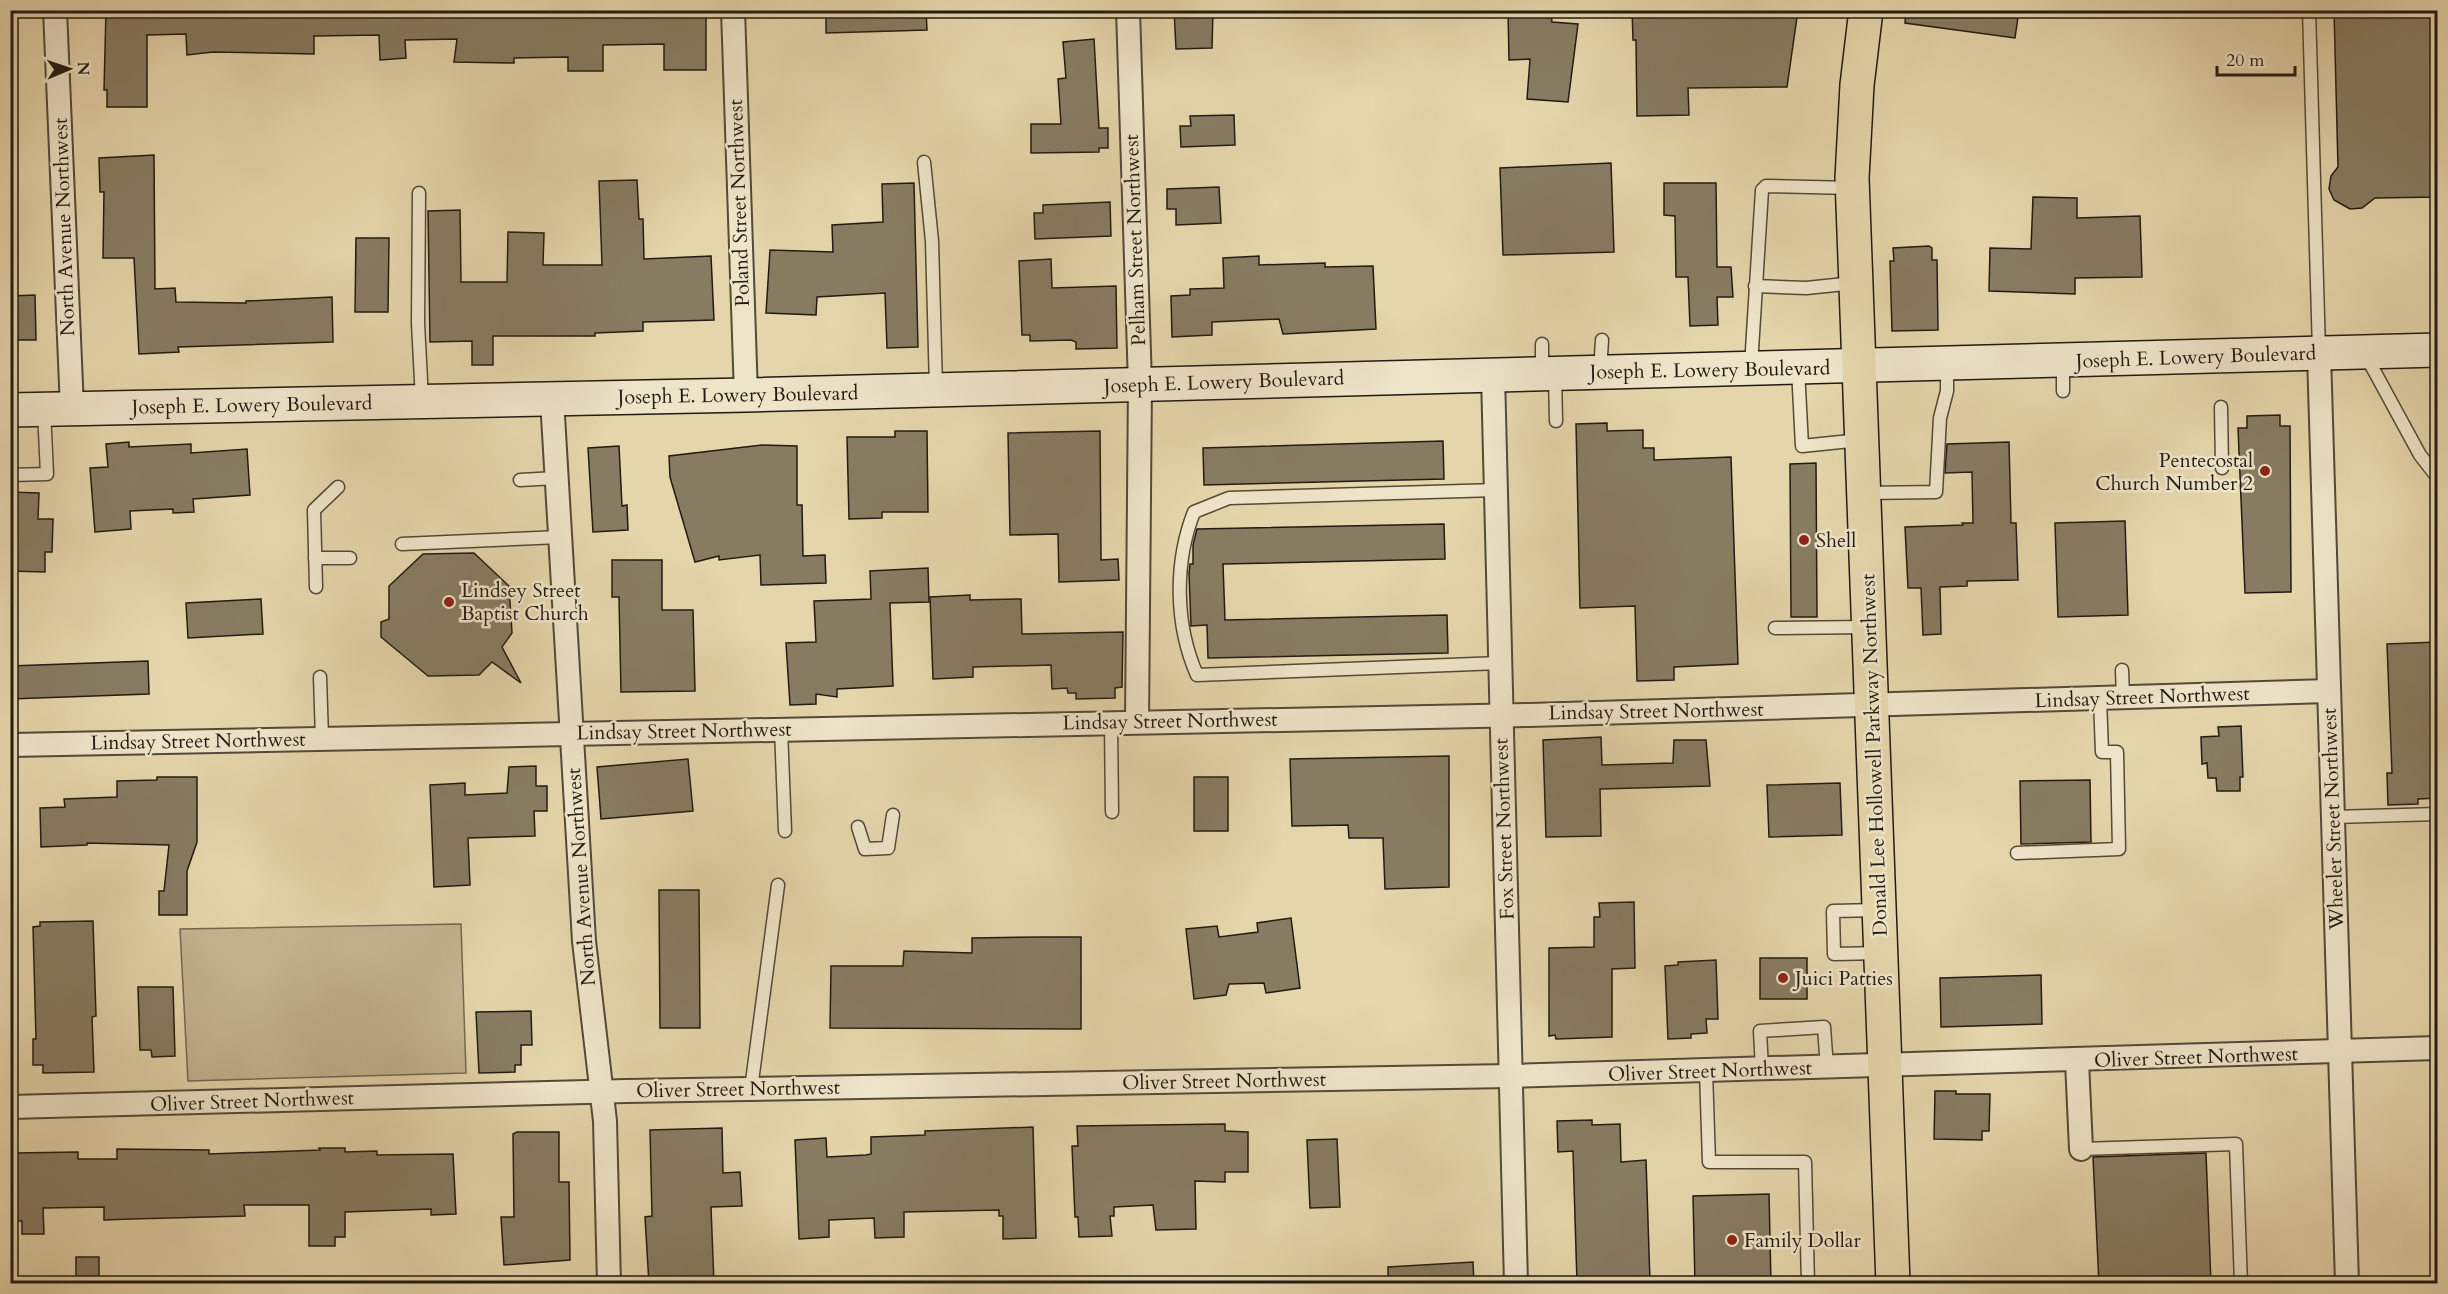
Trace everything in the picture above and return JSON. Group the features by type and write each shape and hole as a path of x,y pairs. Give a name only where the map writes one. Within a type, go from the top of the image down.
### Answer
{"main road":[{"name":"Donald Lee Hollowell Parkway Northwest","path":"1866,10 1857,85 1853,188 1893,1284"},
{"name":"Joseph E. Lowery Boulevard","path":"10,410 746,395 1493,375 1546,364 1600,373 1947,364 2063,376 2319,354 2438,350"}],"street":[{"name":"North Avenue Northwest","path":"55,10 58,408"},
{"name":"Poland Street Northwest","path":"733,10 746,395"},
{"name":"Pelham Street Northwest","path":"1128,10 1140,384 1137,722"},
{"name":"Wheeler Street Northwest","path":"2319,354 2347,1284"},
{"name":"Fox Street Northwest","path":"1493,375 1516,1284"},
{"name":"North Avenue Northwest","path":"552,399 584,941 605,1121 609,1284"},
{"name":"Lindsay Street Northwest","path":"10,745 1501,715 2329,691"},
{"name":"Oliver Street Northwest","path":"10,1107 600,1092 1510,1076 2340,1053 2438,1048"},
{"path":"2078,1060 2080,1149"}],"lane":[{"path":"2309,10 2319,354"},
{"path":"924,162 932,241 936,390"},
{"path":"1751,369 1762,190 1766,186 1853,188"},
{"path":"419,193 418,323 422,401"},
{"path":"1755,286 1806,288 1856,283"},
{"path":"1600,373 1602,340"},
{"path":"2364,352 2420,455 2438,478"},
{"path":"1546,364 1556,421"},
{"path":"1864,493 1936,492 1940,418 1947,391 1947,364"},
{"path":"1798,368 1802,446 1862,440"},
{"path":"2221,407 2222,468"},
{"path":"10,475 47,474 58,408"},
{"path":"520,480 556,478"},
{"path":"316,587 314,510 338,487"},
{"path":"1496,490 1229,498 1194,512 1185,537 1179,610 1185,649 1197,675 1500,663"},
{"path":"402,544 560,537"},
{"path":"315,558 350,558"},
{"path":"1774,628 1870,627"},
{"path":"2122,670 2123,698"},
{"path":"320,677 322,738"},
{"path":"2017,853 2119,849 2117,752 2102,752 2100,699"},
{"path":"1112,722 1112,812"},
{"path":"781,729 785,831"},
{"path":"2333,817 2438,814"},
{"path":"858,827 865,849 888,848 893,815"},
{"path":"751,1089 778,885"},
{"path":"1880,910 1833,910 1834,954 1881,953"},
{"path":"1762,1069 1760,1031 1824,1027 1827,1068"},
{"path":"1706,1071 1709,1162 1805,1162 1808,1284"},
{"path":"2080,1149 2236,1144 2241,1284"}],"shaded area":[{"path":"461,924 466,1073 188,1081 180,929"}],"building":[{"path":"106,10 695,10 695,14 706,14 706,70 664,70 664,44 603,45 603,71 568,71 568,57 514,58 514,63 454,62 457,39 405,40 406,58 380,60 379,35 314,36 314,54 213,52 187,55 186,34 147,35 147,107 107,107 107,90 104,90"},
{"path":"826,10 926,10 927,30 826,33"},
{"path":"1174,10 1213,10 1212,48 1176,49"},
{"path":"1508,10 1551,10 1552,22 1578,24 1568,102 1527,99 1530,59 1509,60"},
{"path":"1632,10 1798,10 1787,87 1688,88 1689,115 1637,116 1636,40 1633,40"},
{"path":"1906,10 2019,10 2015,38 1905,23"},
{"path":"2334,10 2438,10 2438,197 2375,198 2362,208 2350,209 2334,200 2329,189 2331,176 2338,167"},
{"path":"1094,39 1099,128 1108,128 1108,148 1099,148 1099,152 1031,153 1031,124 1061,124 1058,79 1066,78 1063,42"},
{"path":"1234,115 1235,145 1181,147 1180,126 1191,126 1190,116"},
{"path":"154,155 155,289 175,288 176,302 246,303 246,301 332,297 333,342 178,347 179,352 139,354 134,258 103,258 104,192 100,192 99,158"},
{"path":"1611,163 1614,252 1503,255 1500,168"},
{"path":"637,180 639,219 643,219 644,259 711,256 714,320 643,322 643,331 595,333 595,336 493,336 493,365 472,365 472,341 430,342 428,211 460,210 461,282 507,282 508,232 544,233 543,265 602,265 599,181"},
{"path":"914,183 918,347 887,348 885,293 817,297 816,315 766,313 770,250 833,252 832,225 883,222 882,184"},
{"path":"1664,183 1716,183 1717,267 1731,267 1733,297 1717,297 1718,325 1690,326 1688,277 1676,277 1675,216 1664,215"},
{"path":"1219,187 1221,223 1176,225 1176,209 1167,209 1167,189"},
{"path":"2033,197 2077,198 2077,218 2140,216 2142,277 2075,278 2075,294 1989,291 1990,248 2031,249"},
{"path":"1110,202 1111,236 1035,239 1034,213 1043,213 1043,205"},
{"path":"356,238 389,238 388,312 355,312"},
{"path":"1929,246 1932,248 1932,260 1937,260 1938,330 1892,331 1890,261 1894,261 1893,248"},
{"path":"1259,256 1259,265 1325,263 1325,267 1373,266 1376,329 1283,334 1279,319 1212,322 1212,335 1172,337 1171,296 1190,295 1190,289 1224,288 1223,258"},
{"path":"1051,259 1052,288 1116,286 1117,348 1076,349 1076,342 1071,340 1030,341 1030,335 1022,335 1019,261"},
{"path":"35,295 36,340 10,340 10,296"},
{"name":"Pentecostal Church Number 2","path":"2280,415 2280,426 2290,426 2291,592 2245,593 2238,428 2247,428 2247,416"},
{"path":"1607,423 1607,431 1643,430 1643,448 1654,448 1654,460 1731,457 1738,664 1674,667 1674,680 1637,681 1635,606 1580,608 1576,424"},
{"path":"895,431 927,431 928,512 882,512 882,518 849,519 847,437 895,437"},
{"path":"1100,431 1101,560 1118,559 1119,580 1059,582 1058,534 1010,535 1008,433"},
{"path":"1443,441 1444,479 1204,485 1203,448"},
{"path":"129,442 129,447 191,444 191,453 247,449 250,495 193,499 194,512 173,513 173,509 130,511 131,529 95,532 90,468 108,467 106,444"},
{"path":"2009,442 2011,523 2016,523 2018,580 1967,581 1967,586 1940,587 1941,634 1923,635 1921,588 1908,588 1905,527 1973,523 1972,472 1945,473 1947,444"},
{"path":"762,445 797,446 797,505 802,505 803,556 825,555 826,583 761,585 760,555 719,560 719,556 695,562 670,477 669,456"},
{"path":"619,446 622,506 627,505 628,530 593,532 588,448"},
{"name":"Shell","path":"1816,463 1817,617 1791,617 1790,464"},
{"path":"10,492 39,493 38,519 53,519 52,552 45,552 45,572 10,571"},
{"path":"2125,521 2128,615 2058,617 2055,523"},
{"path":"1444,524 1445,559 1223,564 1225,620 1447,615 1448,653 1208,658 1207,625 1191,626 1189,573 1190,564 1193,564 1193,545 1197,529"},
{"name":"Lindsey Street Baptist Church","path":"474,553 509,586 512,633 502,647 521,683 492,662 479,675 428,676 381,637 381,622 389,619 389,586 423,554"},
{"path":"612,560 662,560 662,610 693,610 695,691 621,692 619,597 612,597"},
{"path":"928,568 929,602 890,603 893,686 837,689 837,697 816,694 816,704 790,705 786,643 816,642 814,601 871,599 870,571"},
{"path":"970,595 970,600 1021,599 1022,634 1123,632 1122,687 1115,688 1115,698 1076,699 1076,693 1068,693 1067,688 1052,689 1051,665 973,667 973,677 933,679 930,597"},
{"path":"261,599 263,634 188,638 186,603"},
{"path":"2438,642 2438,798 2418,799 2418,804 2388,805 2387,773 2392,773 2387,644"},
{"path":"148,661 149,694 10,699 10,666"},
{"path":"2241,726 2243,777 2240,777 2240,791 2217,791 2216,778 2208,778 2207,763 2202,764 2201,737 2219,736 2218,727"},
{"path":"1601,737 1602,765 1673,763 1674,740 1706,740 1710,786 1600,789 1601,836 1546,837 1543,740"},
{"path":"1449,756 1449,887 1385,889 1383,838 1349,838 1348,825 1292,826 1290,759"},
{"path":"688,759 693,811 601,819 597,767"},
{"path":"536,766 536,786 547,786 547,811 534,811 535,836 468,838 470,885 434,887 430,785 465,783 465,795 507,793 509,767"},
{"path":"157,777 197,777 197,842 187,871 187,915 159,915 159,891 164,891 169,845 87,843 87,845 41,847 40,808 65,807 64,799 117,797 117,781 157,780"},
{"path":"1194,777 1228,777 1228,831 1194,831"},
{"path":"2090,780 2091,842 2021,844 2020,781"},
{"path":"1840,783 1842,835 1769,837 1767,785"},
{"path":"659,890 699,890 700,1028 660,1028"},
{"path":"1634,902 1635,968 1612,969 1612,1037 1556,1039 1555,1035 1549,1036 1549,948 1594,947 1594,917 1600,917 1599,903"},
{"path":"1291,918 1300,988 1266,993 1264,983 1229,984 1226,995 1194,999 1186,929 1217,926 1219,937 1258,932 1257,923"},
{"path":"93,921 96,1016 92,1017 94,1072 43,1073 43,1065 33,1065 33,1039 36,1039 33,927 40,926 40,922"},
{"path":"1081,937 1081,1029 830,1028 831,966 903,966 904,951 972,953 972,938"},
{"name":"Juici Patties","path":"1760,958 1807,958 1807,999 1760,999"},
{"path":"1716,960 1718,1019 1706,1019 1707,1033 1691,1034 1691,1038 1668,1039 1665,966 1678,965 1678,962"},
{"path":"2041,975 2042,1024 1941,1027 1940,978"},
{"path":"138,987 173,987 175,1056 152,1057 151,1050 140,1050"},
{"path":"531,1011 532,1045 521,1045 521,1065 515,1065 515,1072 479,1073 476,1012"},
{"path":"1935,1091 1956,1091 1956,1094 1990,1094 1989,1131 1982,1131 1982,1140 1934,1139"},
{"path":"1592,1120 1592,1125 1620,1124 1621,1162 1646,1160 1650,1282 1577,1283 1573,1151 1558,1152 1557,1121"},
{"path":"1225,1124 1225,1131 1248,1132 1248,1172 1225,1172 1225,1182 1195,1181 1196,1229 1156,1230 1153,1205 1114,1207 1114,1216 1110,1216 1112,1236 1079,1237 1078,1217 1075,1217 1072,1146 1078,1146 1077,1126"},
{"path":"1033,1127 1036,1238 1003,1239 1003,1216 999,1216 999,1210 904,1212 904,1237 875,1238 874,1218 829,1220 829,1237 799,1239 795,1140 826,1138 827,1157 866,1155 871,1154 871,1137 925,1135 925,1131"},
{"path":"722,1128 723,1173 740,1172 742,1206 711,1207 714,1284 649,1284 645,1217 652,1216 650,1130"},
{"path":"517,1132 559,1132 559,1182 569,1182 570,1260 504,1265 501,1217 514,1217 513,1134"},
{"path":"1337,1139 1340,1207 1310,1208 1307,1140"},
{"path":"319,1148 345,1148 345,1152 377,1151 377,1155 453,1154 456,1214 431,1215 431,1209 345,1212 345,1237 335,1237 335,1246 309,1246 309,1205 244,1205 245,1216 104,1220 104,1207 43,1208 44,1234 22,1234 22,1221 17,1221 15,1153 78,1152 78,1159 117,1159 117,1149 209,1150 209,1154 320,1150"},
{"path":"2206,1153 2211,1284 2099,1284 2093,1157"},
{"name":"Family Dollar","path":"1769,1194 1771,1284 1695,1284 1693,1196"},
{"path":"76,1257 99,1257 99,1280 76,1280"},
{"path":"1473,1262 1474,1284 1388,1284 1388,1267"}],"place":[{"name":"Pentecostal Church Number 2","path":"2265,471"},
{"name":"Shell","path":"1804,540"},
{"name":"Lindsey Street Baptist Church","path":"449,602"},
{"name":"Juici Patties","path":"1783,978"},
{"name":"Family Dollar","path":"1732,1240"}]}
